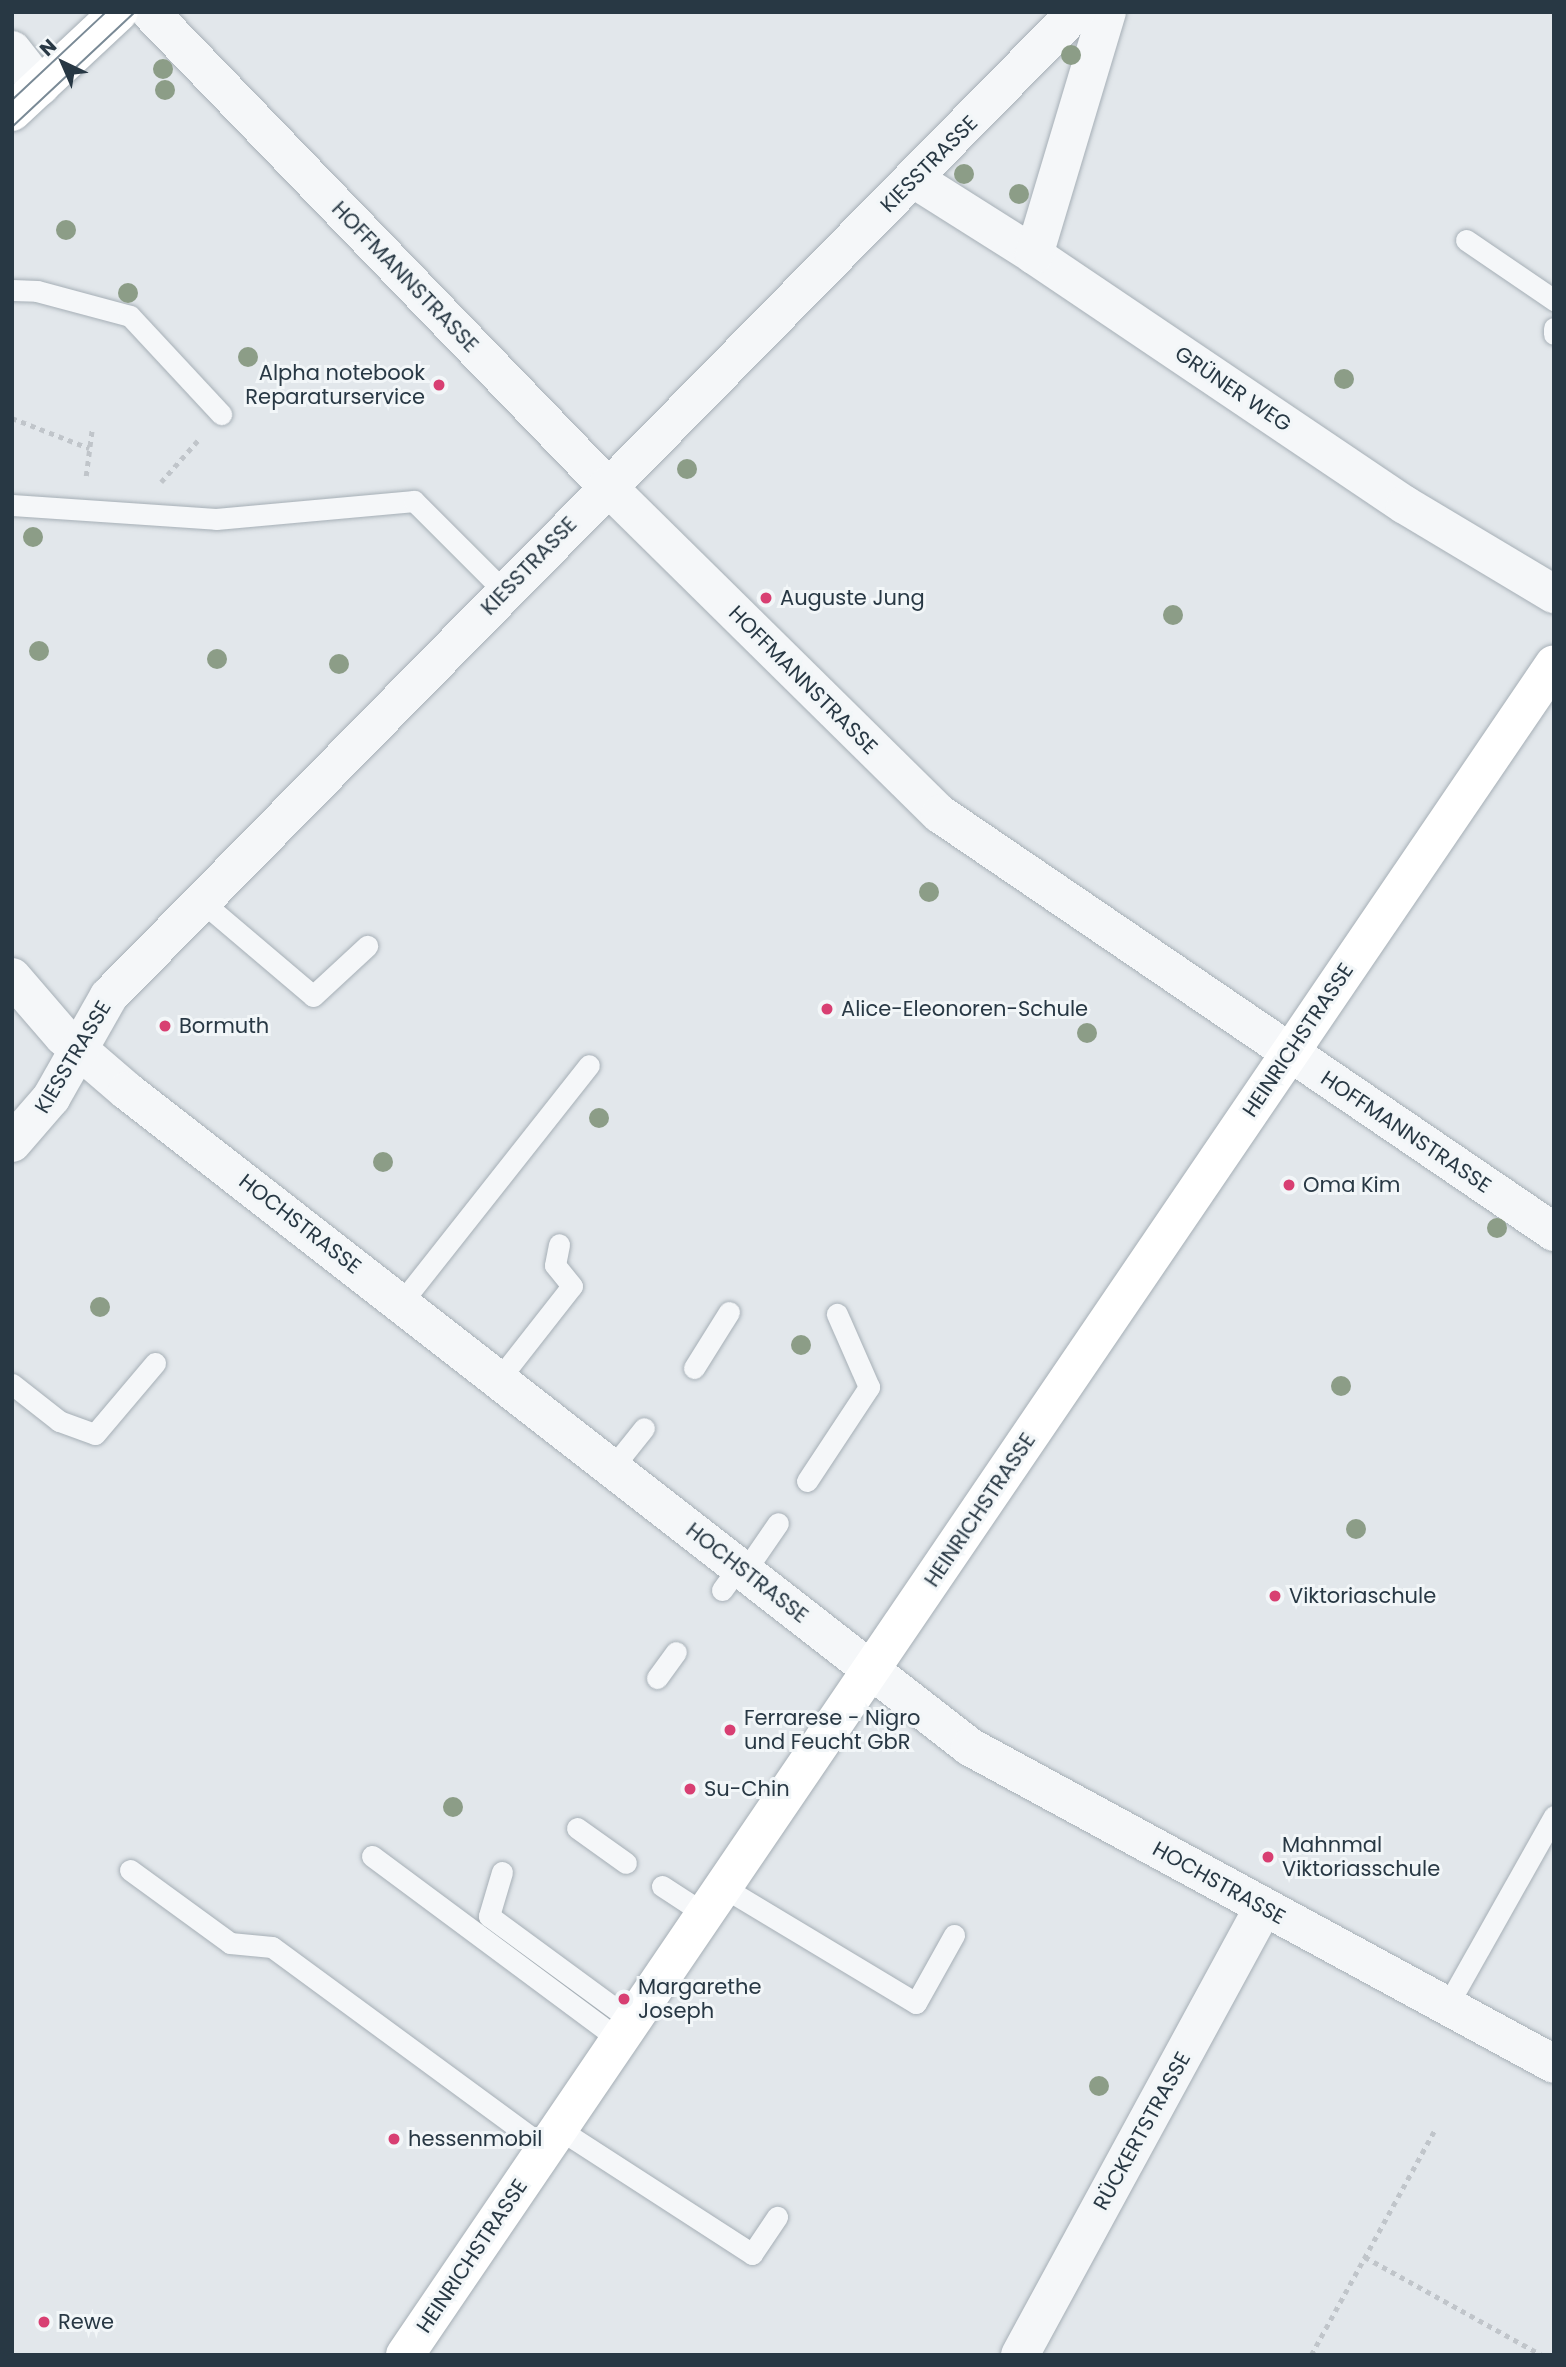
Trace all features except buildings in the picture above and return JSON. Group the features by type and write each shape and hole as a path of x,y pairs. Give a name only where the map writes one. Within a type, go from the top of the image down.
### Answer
{"main road":[{"path":"12,112 119,12"},
{"name":"HEINRICHSTRASSE","path":"405,2355 1554,664"}],"street":[{"name":"HOFFMANNSTRASSE","path":"150,12 607,486 940,814 1554,1232"},
{"name":"KIESSTRASSE","path":"12,1143 51,1098 109,996 200,900 1076,12"},
{"path":"1034,255 1107,12"},
{"path":"12,50 40,86"},
{"name":"GRÜNER WEG","path":"914,179 1034,255 1405,505 1554,594"},
{"name":"HOCHSTRASSE","path":"12,977 78,1050 612,1468 735,1576 871,1669 970,1747 1554,2064"},
{"name":"RÜCKERTSTRASSE","path":"1020,2355 1263,1908"}],"lane":[{"path":"1466,240 1554,300"},
{"path":"12,290 37,291 130,316 221,414"},
{"path":"1554,328 1554,334"},
{"path":"12,505 216,519 414,501 505,592"},
{"path":"200,900 313,996 367,946"},
{"path":"401,1303 589,1065"},
{"path":"499,1380 572,1286 555,1265 559,1244"},
{"path":"694,1368 729,1312"},
{"path":"807,1481 869,1387 837,1314"},
{"path":"12,1384 59,1421 95,1434 155,1363"},
{"path":"612,1468 645,1428"},
{"path":"735,1576 778,1522"},
{"path":"657,1678 676,1652"},
{"path":"1447,2006 1554,1816"},
{"path":"577,1828 626,1863"},
{"path":"372,1856 626,2030"},
{"path":"130,1870 230,1943 272,1947 552,2139 752,2255 777,2217"},
{"path":"502,1872 489,1916 626,2030"},
{"path":"663,1886 714,1901 916,2003 954,1935"}],"path":[{"path":"135,512 221,414"},
{"path":"12,418 89,448"},
{"path":"82,508 92,429"},
{"path":"1311,2355 1434,2131"},
{"path":"1365,2257 1542,2355"}],"tram line":[{"path":"12,100 106,12"},
{"path":"12,127 135,12"}],"place":[{"name":"Alpha notebook Reparaturservice","path":"439,385"},
{"name":"Auguste Jung","path":"766,598"},
{"name":"Alice-Eleonoren-Schule","path":"827,1009"},
{"name":"Bormuth","path":"165,1026"},
{"name":"Oma Kim","path":"1289,1185"},
{"name":"Viktoriaschule","path":"1275,1596"},
{"name":"Ferrarese - Nigro und Feucht GbR","path":"730,1730"},
{"name":"Su-Chin","path":"690,1789"},
{"name":"Mahnmal Viktoriasschule","path":"1268,1857"},
{"name":"Margarethe Joseph","path":"624,1999"},
{"name":"hessenmobil","path":"394,2139"},
{"name":"Rewe","path":"44,2322"}]}
